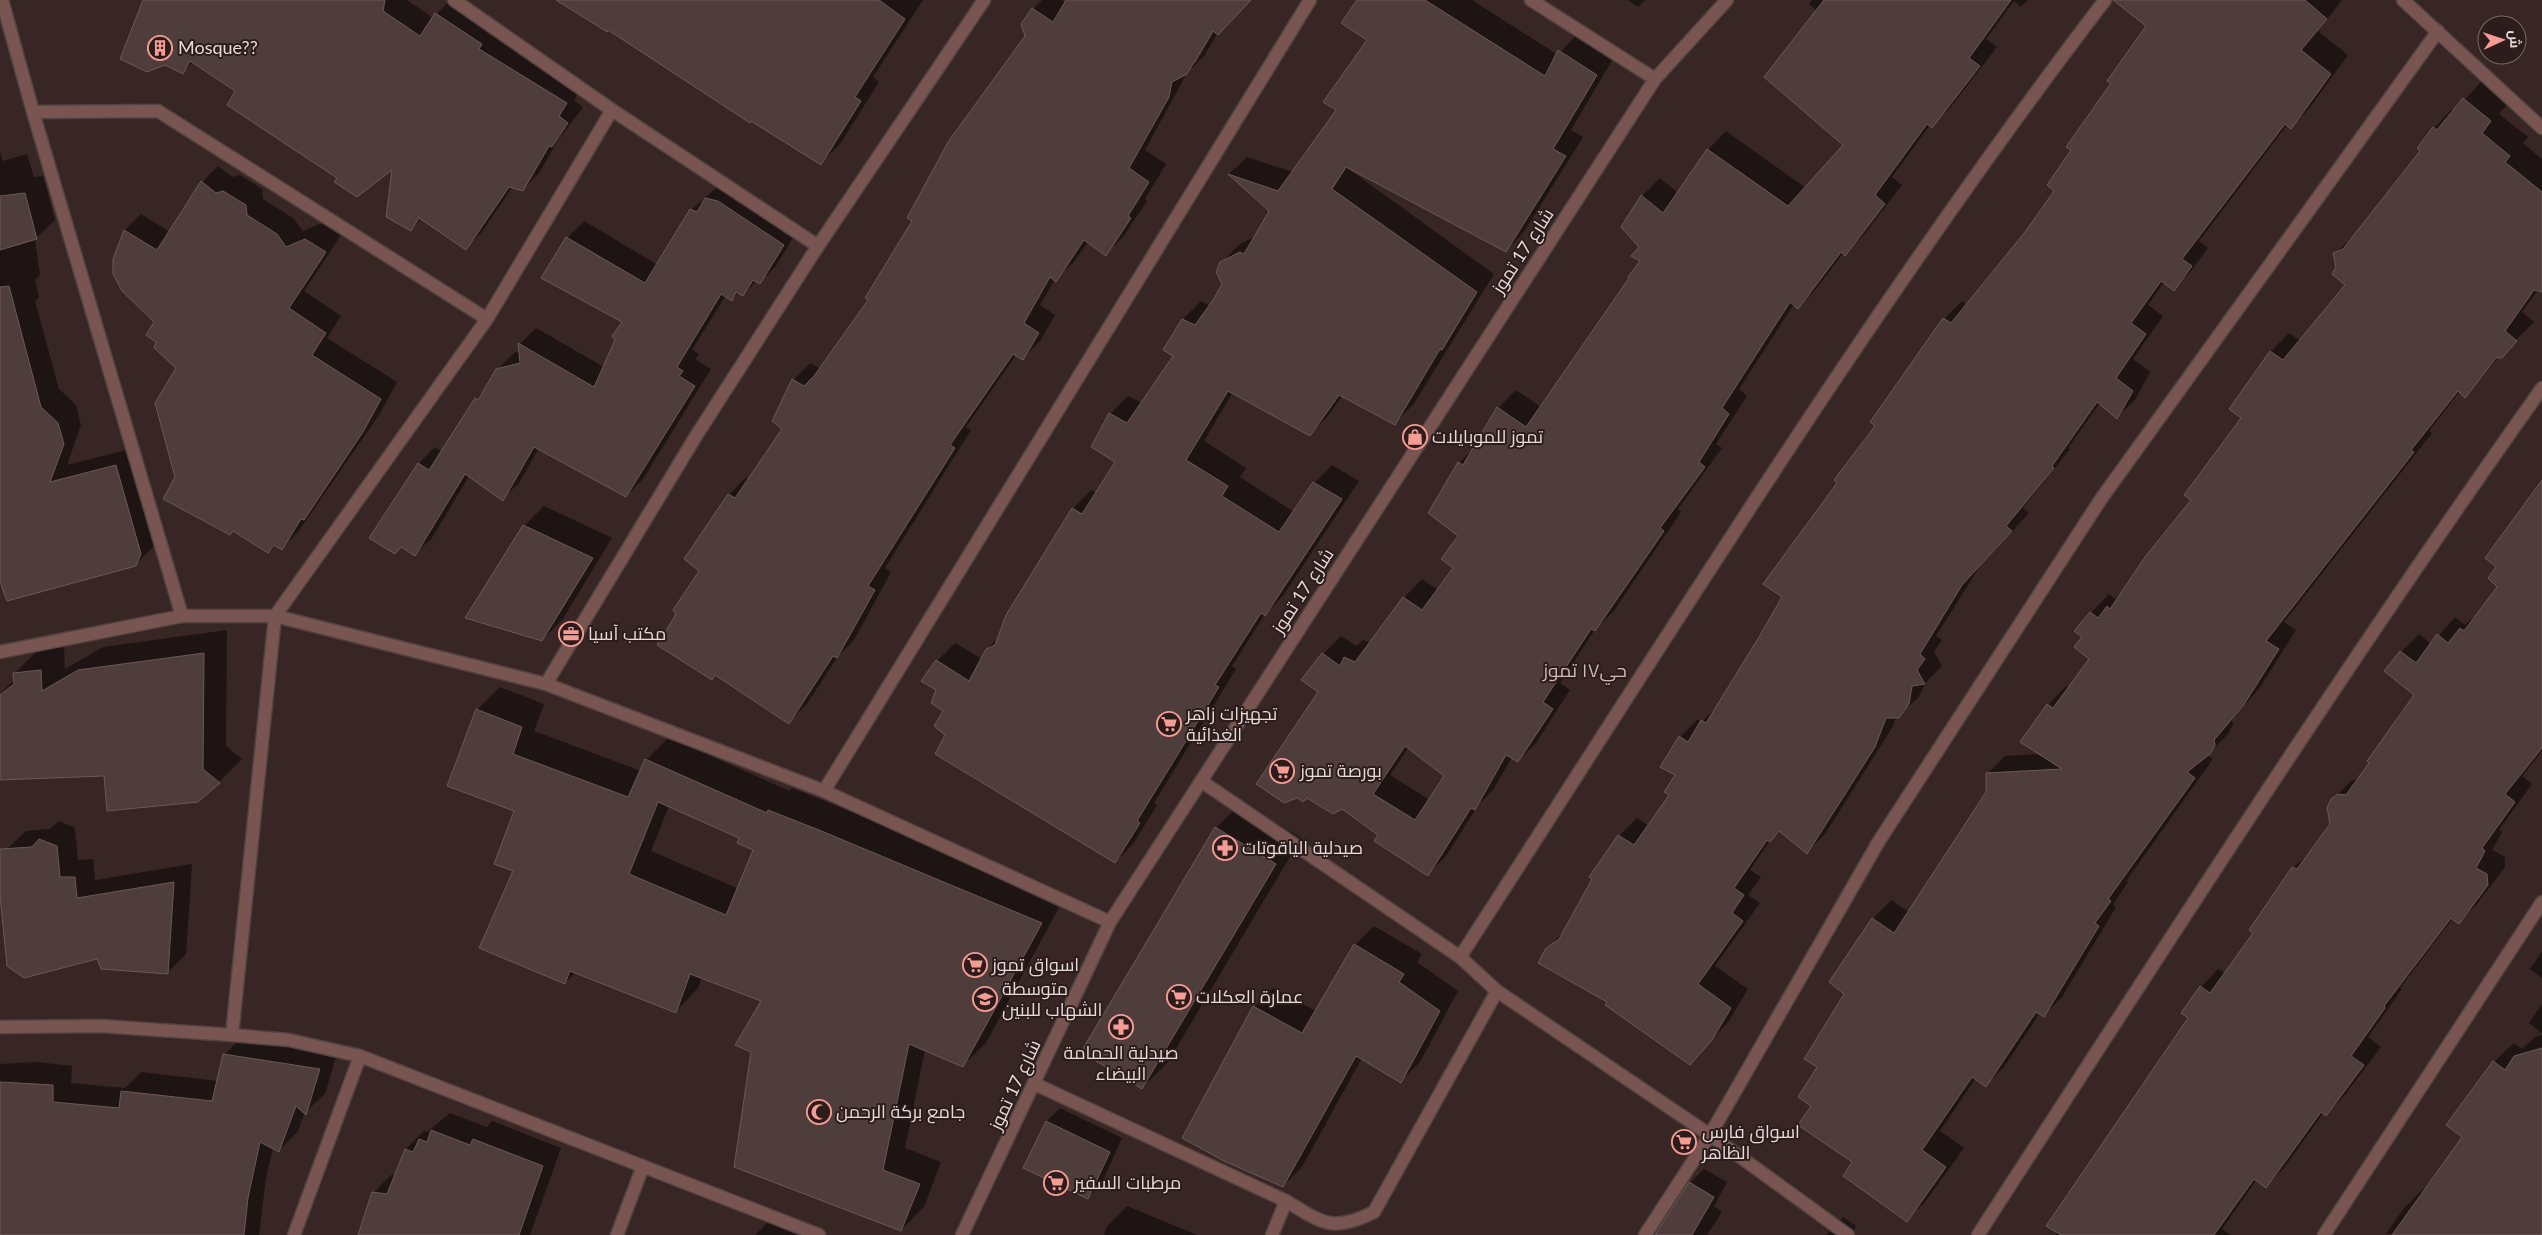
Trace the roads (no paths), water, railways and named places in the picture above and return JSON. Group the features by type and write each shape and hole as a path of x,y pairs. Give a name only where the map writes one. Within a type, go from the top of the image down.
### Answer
{"street":[{"path":"2,0 33,112 182,616"},
{"path":"454,0 612,110 818,246"},
{"path":"824,790 1310,0"},
{"path":"1531,0 1655,79"},
{"name":"شارع 17 تموز","path":"962,1235 1110,922 1655,79 1727,0"},
{"path":"1460,957 1858,346 2043,81 2105,0"},
{"path":"2403,0 2542,128"},
{"path":"546,684 696,436 818,246 981,1"},
{"path":"1645,1235 1710,1135 1879,841 2101,498 2438,31"},
{"path":"232,1035 275,616 487,319 612,110"},
{"path":"33,112 158,111 487,319"},
{"path":"1978,1235 2291,753 2469,490 2542,388"},
{"path":"0,652 182,616 275,616 546,684 824,790 1110,922"},
{"path":"1201,781 1460,957 1497,991 1710,1135 1848,1235"},
{"path":"2324,1235 2542,902"},
{"path":"1035,1084 1286,1201 1323,1223 1352,1223 1374,1212 1497,991"},
{"path":"0,1027 101,1026 232,1035 288,1040 360,1056 818,1235"},
{"path":"294,1235 360,1056"},
{"path":"616,1235 643,1166"},
{"path":"1272,1235 1286,1201"}],"place":[{"name":"Mosque??","path":"160,48"},
{"name":"تموز للموبايلات","path":"1415,437"},
{"name":"مكتب آسيا","path":"571,634"},
{"name":"تجهيزات زاهر الغذائية","path":"1169,724"},
{"name":"بورصة تموز","path":"1282,771"},
{"name":"صيدلية الياقوتات","path":"1225,848"},
{"name":"اسواق تموز","path":"975,965"},
{"name":"عمارة العكلات","path":"1179,997"},
{"name":"متوسطة الشهاب للبنين","path":"985,999"},
{"name":"صيدلية الحمامة البيضاء","path":"1121,1027"},
{"name":"جامع بركة الرحمن","path":"819,1112"},
{"name":"اسواق فارس الظاهر","path":"1684,1142"},
{"name":"مرطبات السفير","path":"1056,1183"}],"district":[{"name":"حي۱۷ تموز","path":"1585,670"}]}
